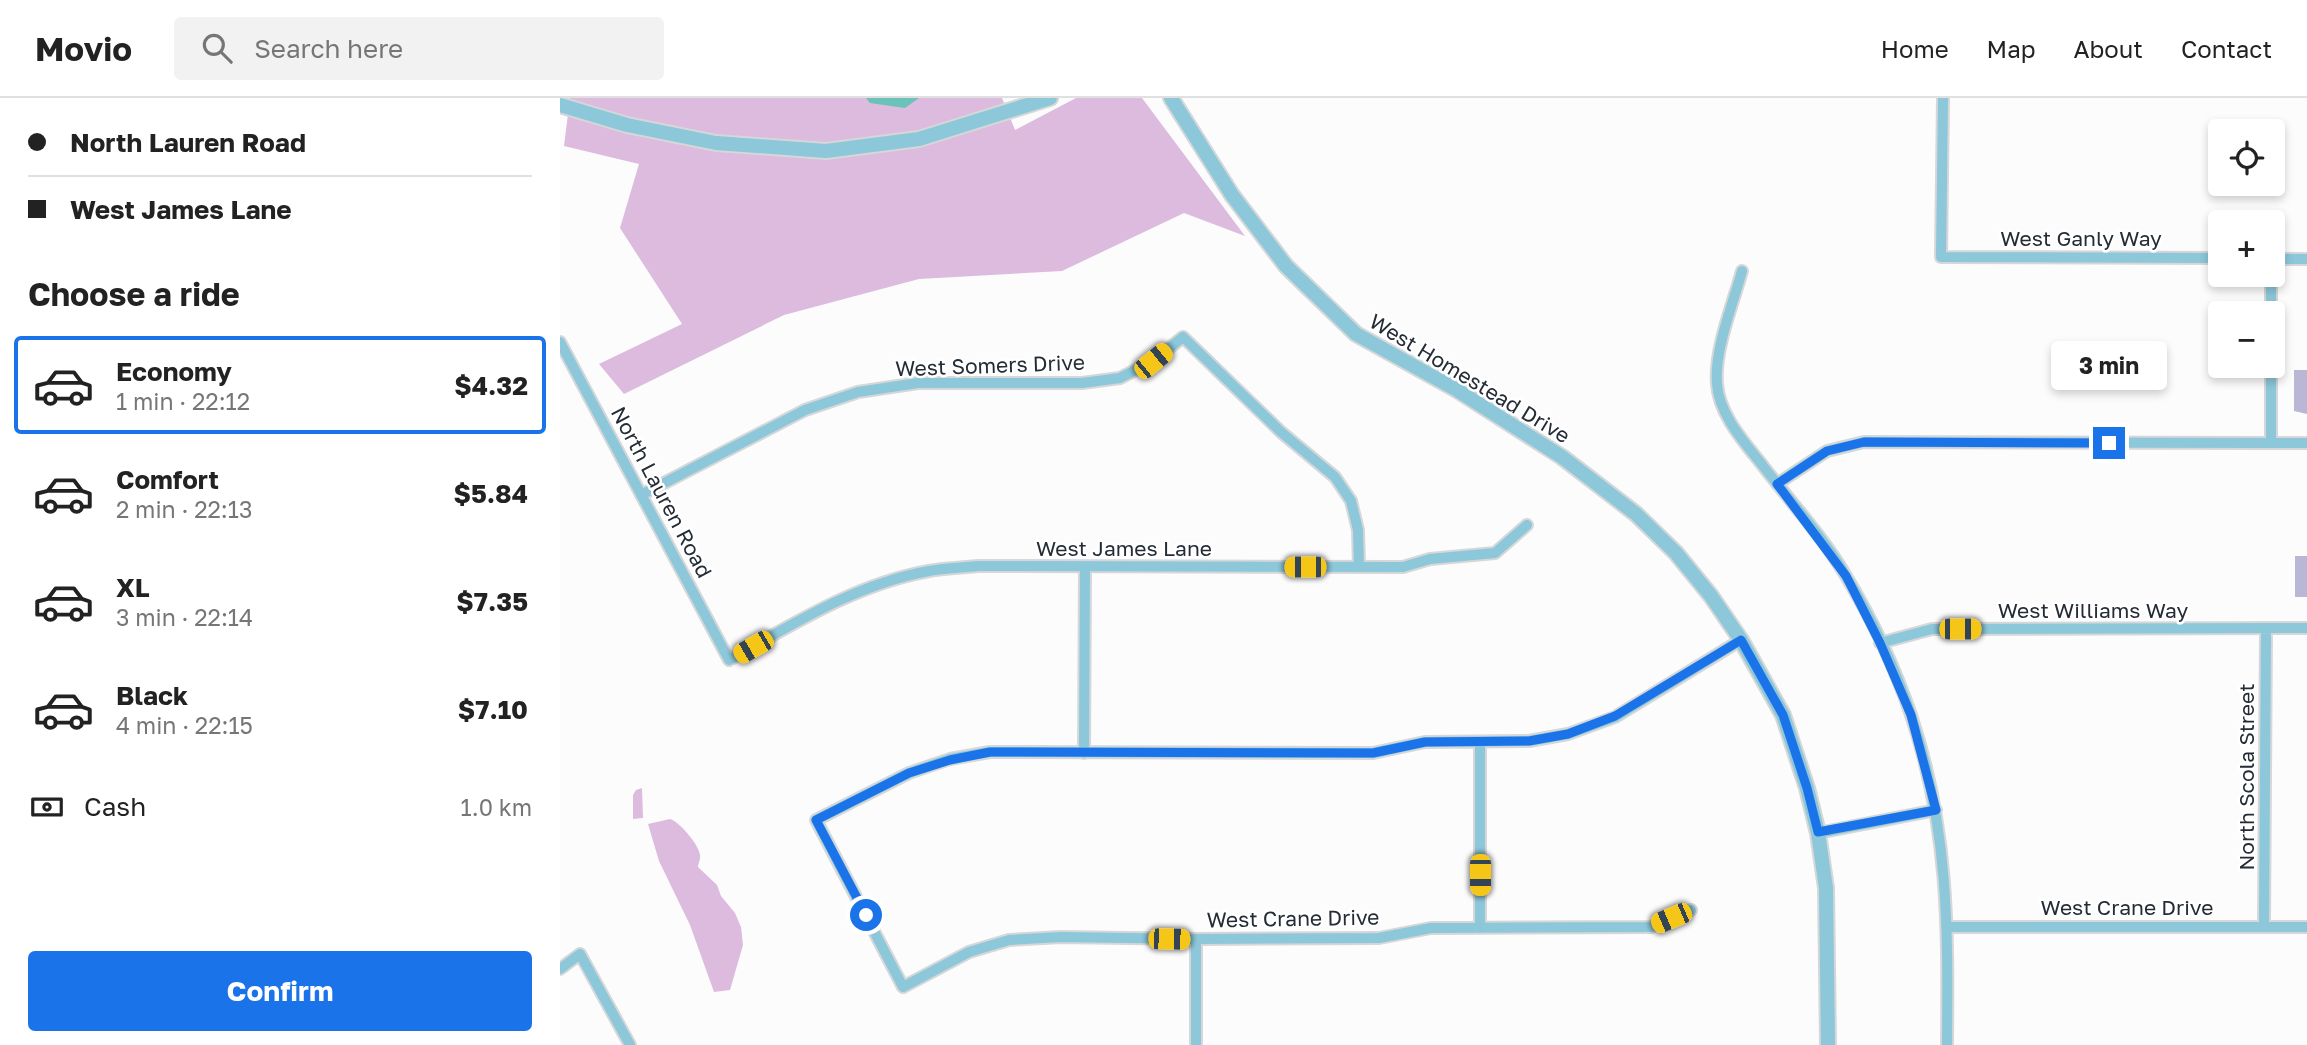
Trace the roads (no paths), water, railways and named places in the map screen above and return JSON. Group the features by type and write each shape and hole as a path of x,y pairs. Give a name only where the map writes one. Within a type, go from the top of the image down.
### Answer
{"street":[{"path":"560,105 627,125 716,143 826,151 919,139 1050,98"},
{"name":"West Homestead Drive","path":"1171,98 1232,195 1286,266 1356,334 1457,390 1562,457 1636,514 1676,554 1711,596 1741,640 1783,715 1807,788 1818,832 1826,888 1828,1045"},
{"name":"West Ganly Way","path":"1943,98 1941,257 2208,258"},
{"path":"2285,259 2307,258"},
{"path":"1742,271 1721,349 1717,385 1724,411 1846,576 1880,643 1911,715 1936,810 1944,864 1948,927 1947,1045"},
{"name":"West Somers Drive","path":"641,495 805,410 858,392 918,383 1082,383 1120,378 1153,361 1183,337 1281,432 1335,477 1351,501 1358,530 1359,567"},
{"name":"North Lauren Road","path":"560,342 729,660"},
{"path":"2271,378 2272,443"},
{"path":"1777,484 1827,451 1864,442 2307,443"},
{"name":"West James Lane","path":"729,660 823,607 884,582 930,571 977,566 1403,567 1430,559 1495,554 1527,525"},
{"path":"1086,567 1084,753 1373,753 1425,742 1529,741 1568,734 1615,716 1741,640"},
{"name":"West Williams Way","path":"1880,643 1933,629 2307,628"},
{"name":"North Scola Street","path":"2264,926 2266,629"},
{"path":"1480,743 1480,928"},
{"name":"West Crane Drive","path":"1084,753 990,752 950,760 909,773 816,820 903,987 969,951 1009,940 1061,937 1379,938 1431,928 1651,927 1691,910"},
{"path":"1818,832 1936,810"},
{"name":"West Crane Drive","path":"1948,927 2307,927"},
{"path":"1196,939 1196,1045"},
{"path":"560,969 580,954 630,1045"}],"water":[{"path":"866,98 919,98 905,108 870,103"}]}
